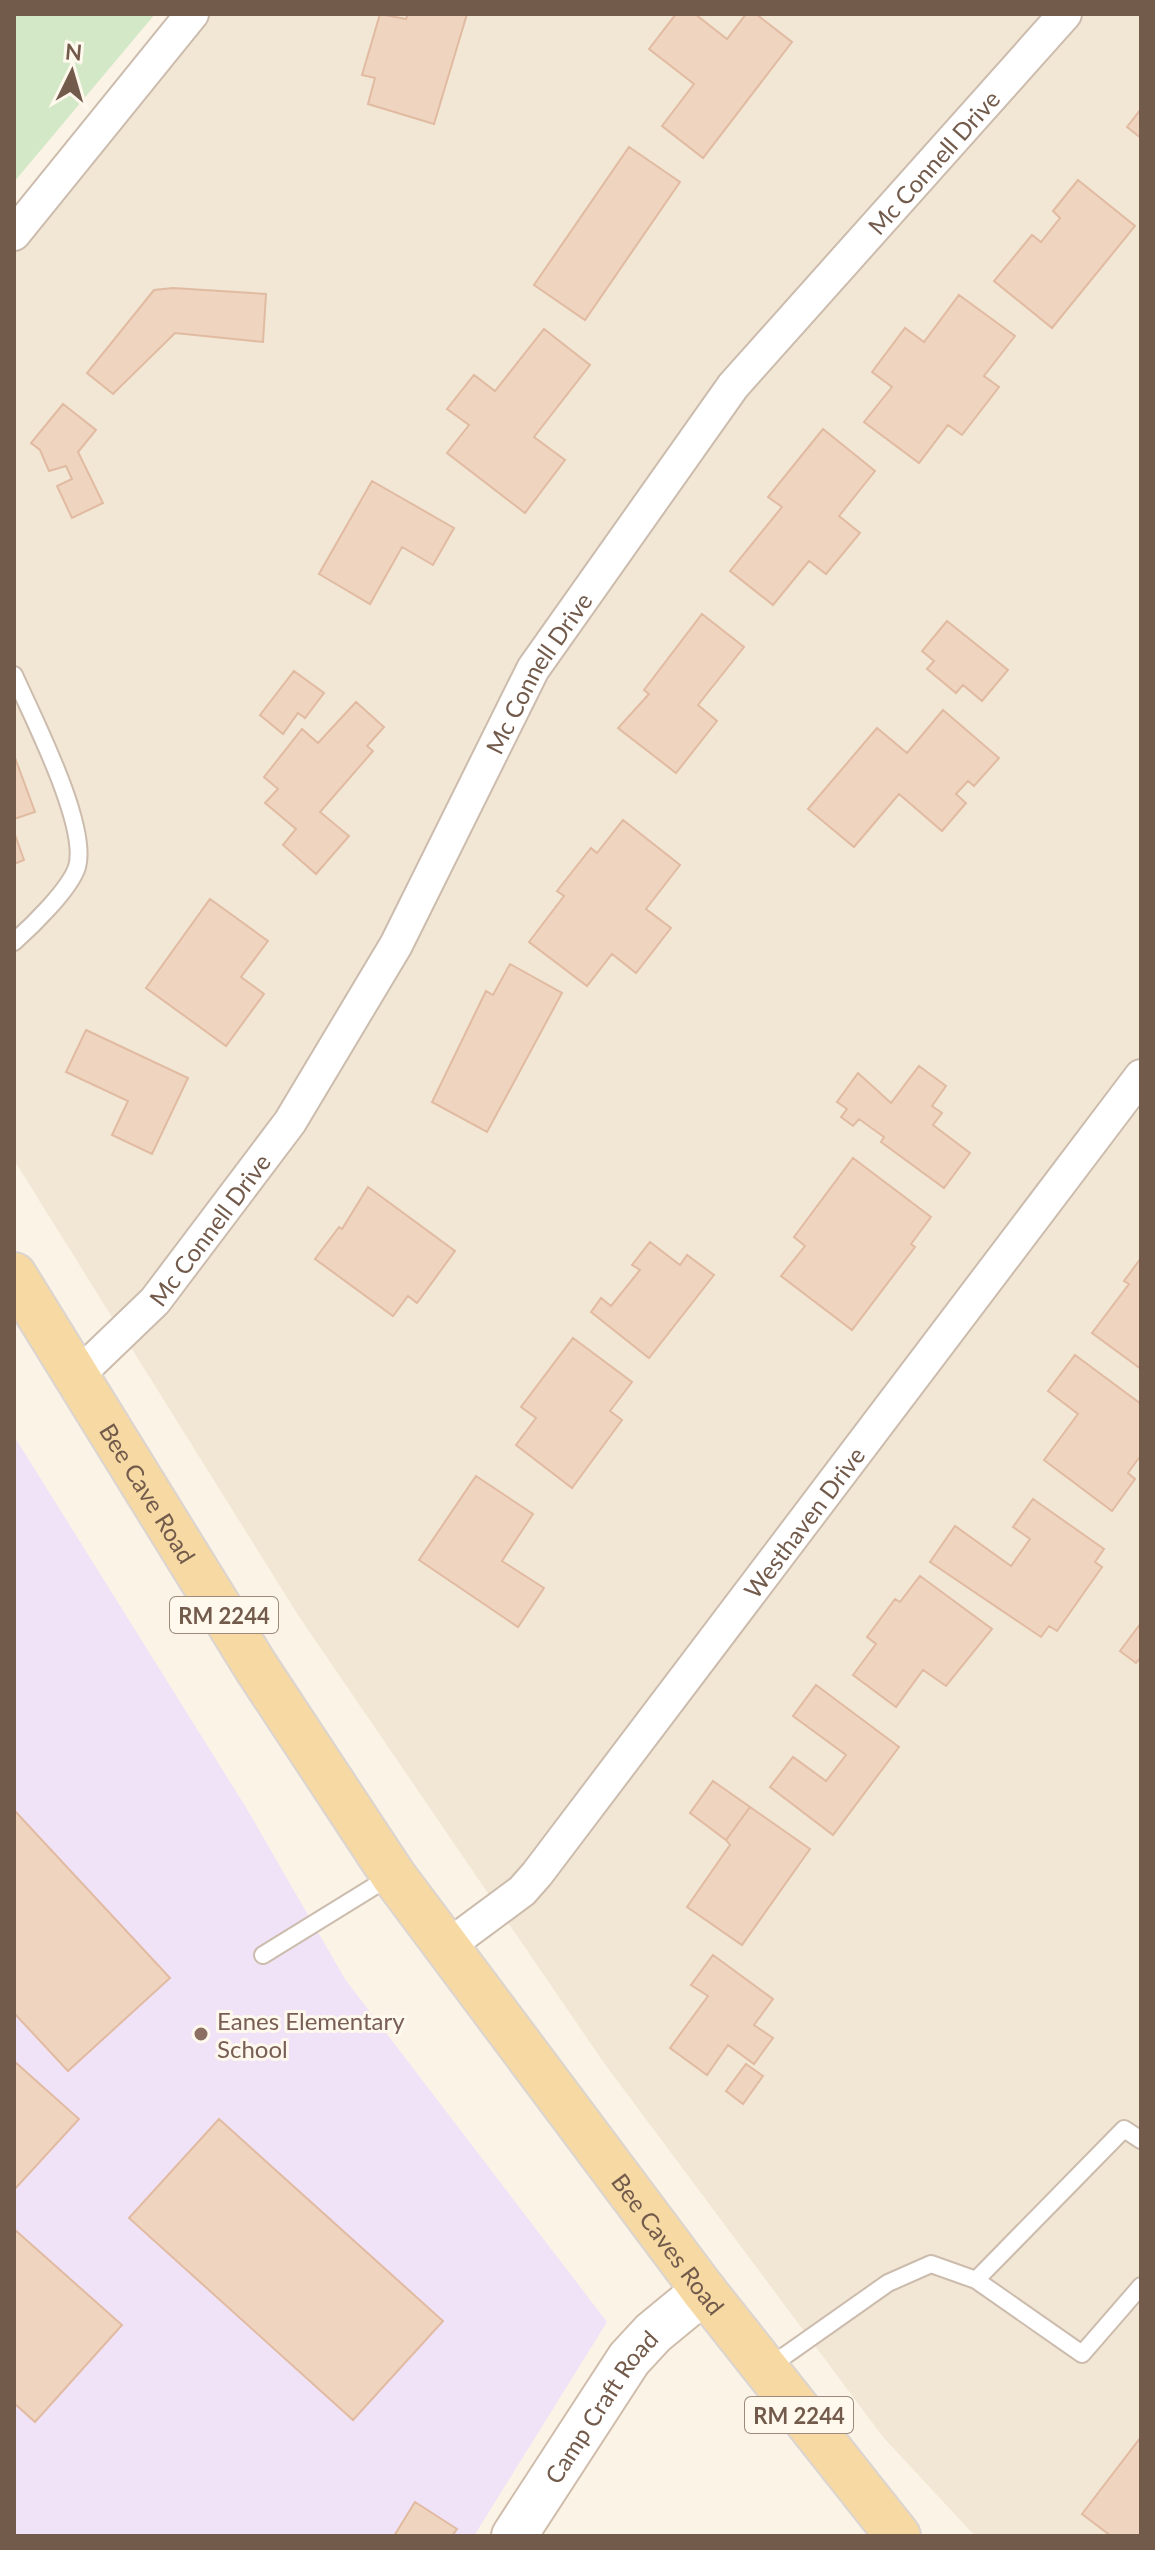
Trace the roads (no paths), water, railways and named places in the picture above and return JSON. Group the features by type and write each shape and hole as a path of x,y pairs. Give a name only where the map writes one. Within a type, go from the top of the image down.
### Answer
{"main road":[{"name":"Bee Cave Road","path":"14,1275 277,1701 445,1948"},
{"name":"Bee Caves Road","path":"445,1948 704,2291 898,2536"}],"street":[{"path":"14,234 192,14"},
{"name":"Mc Connell Drive","path":"77,1376 155,1301 290,1122 396,945 533,669 733,386 1065,14"},
{"name":"Westhaven Drive","path":"445,1948 522,1891 537,1874 1141,1076"},
{"name":"Camp Craft Road","path":"514,2536 637,2350 704,2291"}],"lane":[{"path":"14,675 64,789 80,851 76,870 34,924 14,942"},
{"path":"263,1955 393,1875"},
{"path":"976,2280 1124,2129 1141,2140"},
{"path":"765,2370 888,2283 931,2264 976,2280 1082,2354 1141,2286"}],"place":[{"name":"Eanes Elementary School","path":"201,2034"}]}
